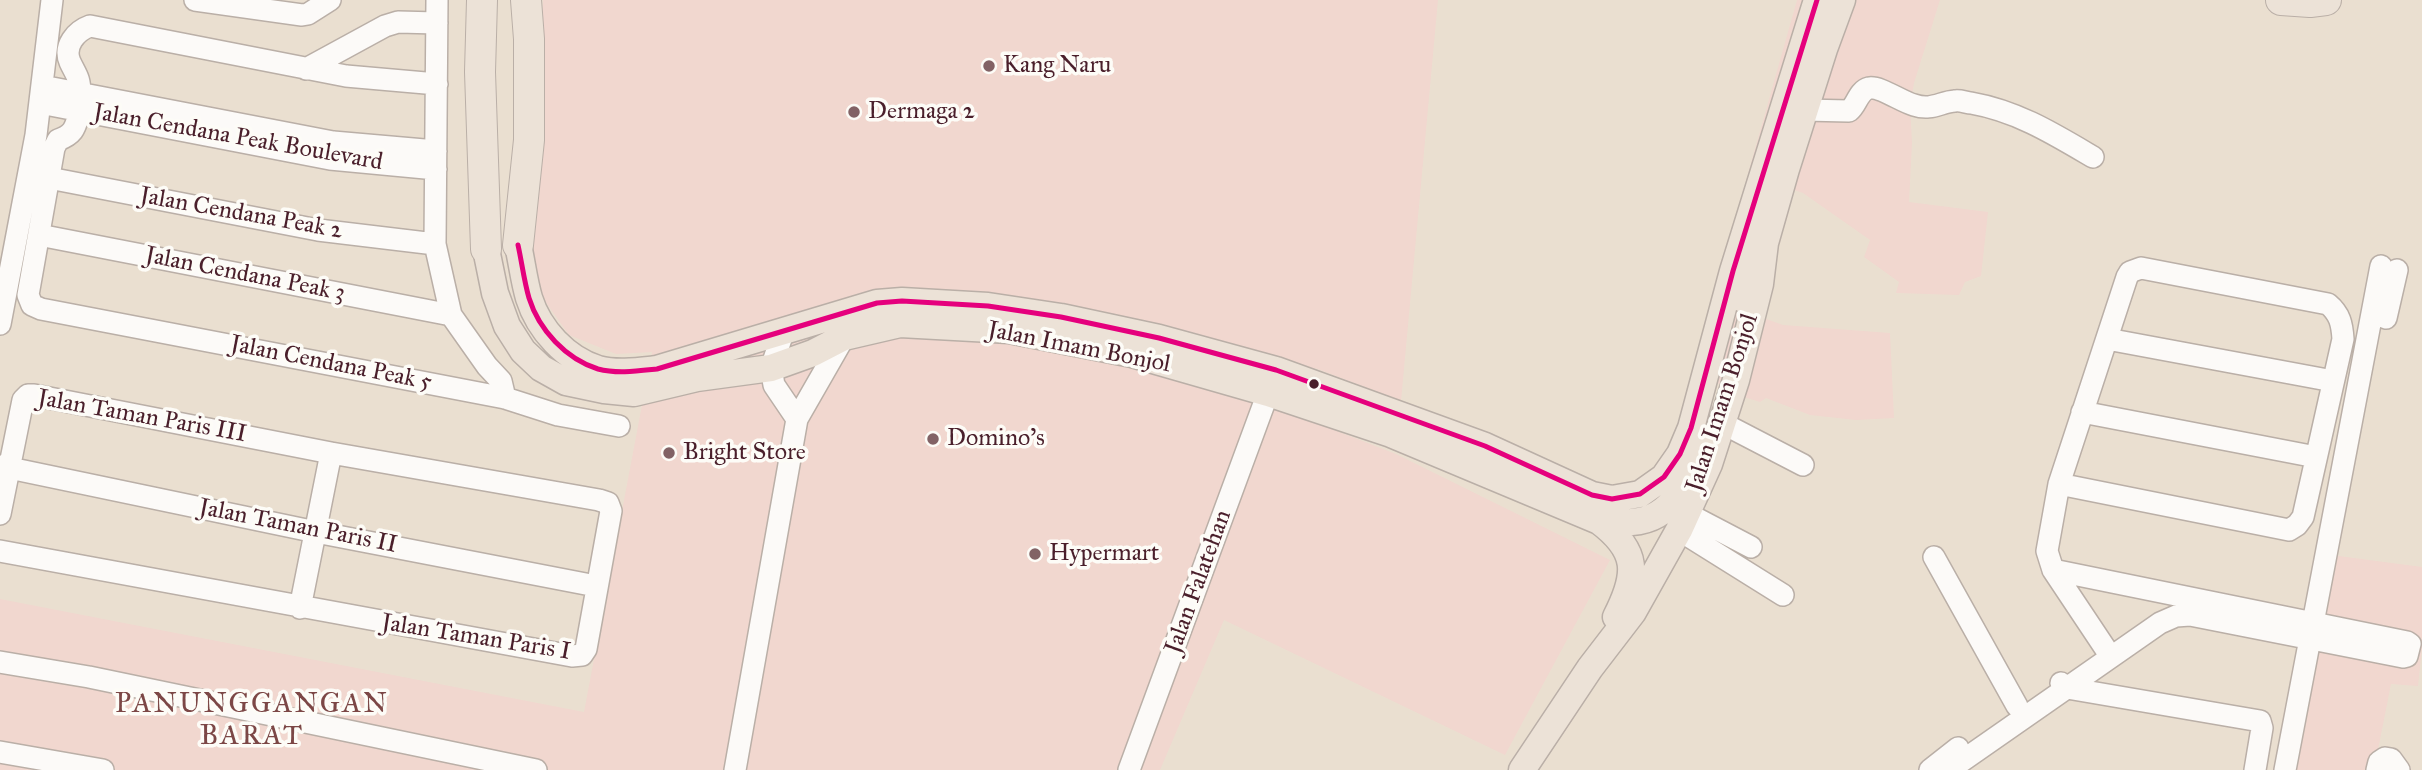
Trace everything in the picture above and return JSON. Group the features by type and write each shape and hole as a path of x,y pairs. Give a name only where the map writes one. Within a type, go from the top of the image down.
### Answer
{"highway":[{"path":"482,0 480,72 486,249"},
{"path":"518,245 529,140 529,39 526,0"},
{"path":"2281,0 2326,0"}],"main road":[{"name":"Jalan Imam Bonjol","path":"1522,770 1590,668 1633,612 1683,521 1709,464 1736,380 1760,284 1760,235 1817,0"},
{"name":"Jalan Imam Bonjol","path":"486,249 495,293 507,326 523,351 541,368 566,382 634,393 697,378 771,368 844,337 900,324 1009,330 1133,343 1276,370 1485,446 1592,495 1612,499 1640,494 1664,477 1680,454 1691,428 1842,0"},
{"path":"1599,521 1634,522 1660,514 1673,504 1693,464 1722,377 1760,235"},
{"name":"Jalan Imam Bonjol","path":"518,245 530,300 550,338 573,356 597,368 636,372 657,369 865,306 902,301 988,306 1061,317 1268,393 1391,434 1599,521"},
{"path":"1590,668 1626,598 1632,575 1629,552 1619,536 1599,521"}],"street":[{"path":"0,324 2,296 36,135 52,0"},
{"path":"195,0 306,15 330,0"},
{"path":"437,0 435,244 442,285 451,315 487,366 501,380 505,398"},
{"path":"306,69 385,26 398,22 437,23"},
{"path":"39,235 54,148 58,140 69,136 75,127 80,102 80,80 69,60 71,40 80,29 90,26 346,76 437,84"},
{"path":"1804,110 1849,111 1867,88 1874,88 1914,106 1933,108 1955,101 1975,104 2012,113 2093,157"},
{"name":"Jalan Cendana Peak Boulevard","path":"41,95 292,143 330,159 436,160"},
{"name":"Jalan Cendana Peak 2","path":"49,178 318,230 435,244"},
{"name":"Jalan Cendana Peak 5","path":"39,235 29,295 32,305 41,309 505,398 558,415 619,426"},
{"name":"Jalan Cendana Peak 3","path":"39,235 451,315"},
{"path":"2059,484 2290,530 2297,526 2303,517 2343,339 2342,324 2336,311 2328,304 2141,268 2130,272 2059,484 2048,551 2053,570 2107,652"},
{"path":"2294,769 2318,631 2389,268"},
{"path":"783,330 771,368 774,385 797,419"},
{"path":"735,770 797,419 844,337"},
{"path":"2107,339 2333,381"},
{"name":"Jalan Falatehan","path":"1129,770 1268,393"},
{"name":"Jalan Taman Paris III","path":"4,467 23,400 28,395 34,395 608,503 611,511 596,586"},
{"path":"2082,412 2316,457"},
{"path":"1722,423 1802,465"},
{"path":"300,608 331,453"},
{"path":"0,514 4,467"},
{"name":"Jalan Taman Paris II","path":"4,467 316,532 596,586"},
{"path":"1683,521 1751,547"},
{"path":"1683,521 1783,595"},
{"name":"Jalan Taman Paris I","path":"0,551 572,656 582,655 586,649 596,586"},
{"path":"1934,557 2017,706"},
{"path":"2053,570 2192,599 2246,618"},
{"path":"1936,770 2107,652 2154,612 2170,604 2192,599"},
{"path":"2107,652 2176,616 2246,618 2318,631"},
{"path":"0,662 89,677 536,770"},
{"path":"1979,741 2017,706 2062,683 2260,720 2262,729 2255,770"},
{"path":"0,751 103,770"},
{"path":"2378,770 2379,762 2385,758 2391,759 2399,770"}],"shaded area":[{"path":"543,0 1438,0 1401,401 1315,368 1298,416 1396,454 1610,560 1505,755 1224,620 1160,770 0,770 0,599 584,712 652,352 616,354 569,335 525,273"},
{"path":"1797,0 1940,0 1914,83 1910,105 1912,143 1909,202 1988,212 1981,276 1965,282 1959,295 1896,293 1899,282 1864,257 1870,240 1803,193 1748,174"},
{"path":"1713,300 1783,325 1890,333 1894,418 1856,420 1810,415 1766,398 1760,402 1744,397 1693,370"},
{"path":"2316,553 2422,567 2422,648 2418,686 2391,684 2374,770 2276,770"}],"transit line":[{"path":"518,245 529,298 547,332 575,358 605,371 657,369 877,303 902,301 988,306 1061,317 1159,338 1276,370 1485,446 1592,495 1612,499 1640,494 1664,477 1680,454 1691,428 1733,271 1817,0"}],"place":[{"name":"Kang Naru","path":"989,66"},
{"name":"Dermaga 2","path":"854,112"},
{"name":"Domino's","path":"933,439"},
{"name":"Bright Store","path":"669,453"},
{"name":"Hypermart","path":"1035,554"}],"district":[{"name":"PANUNGGANGAN BARAT","path":"252,721"}]}
